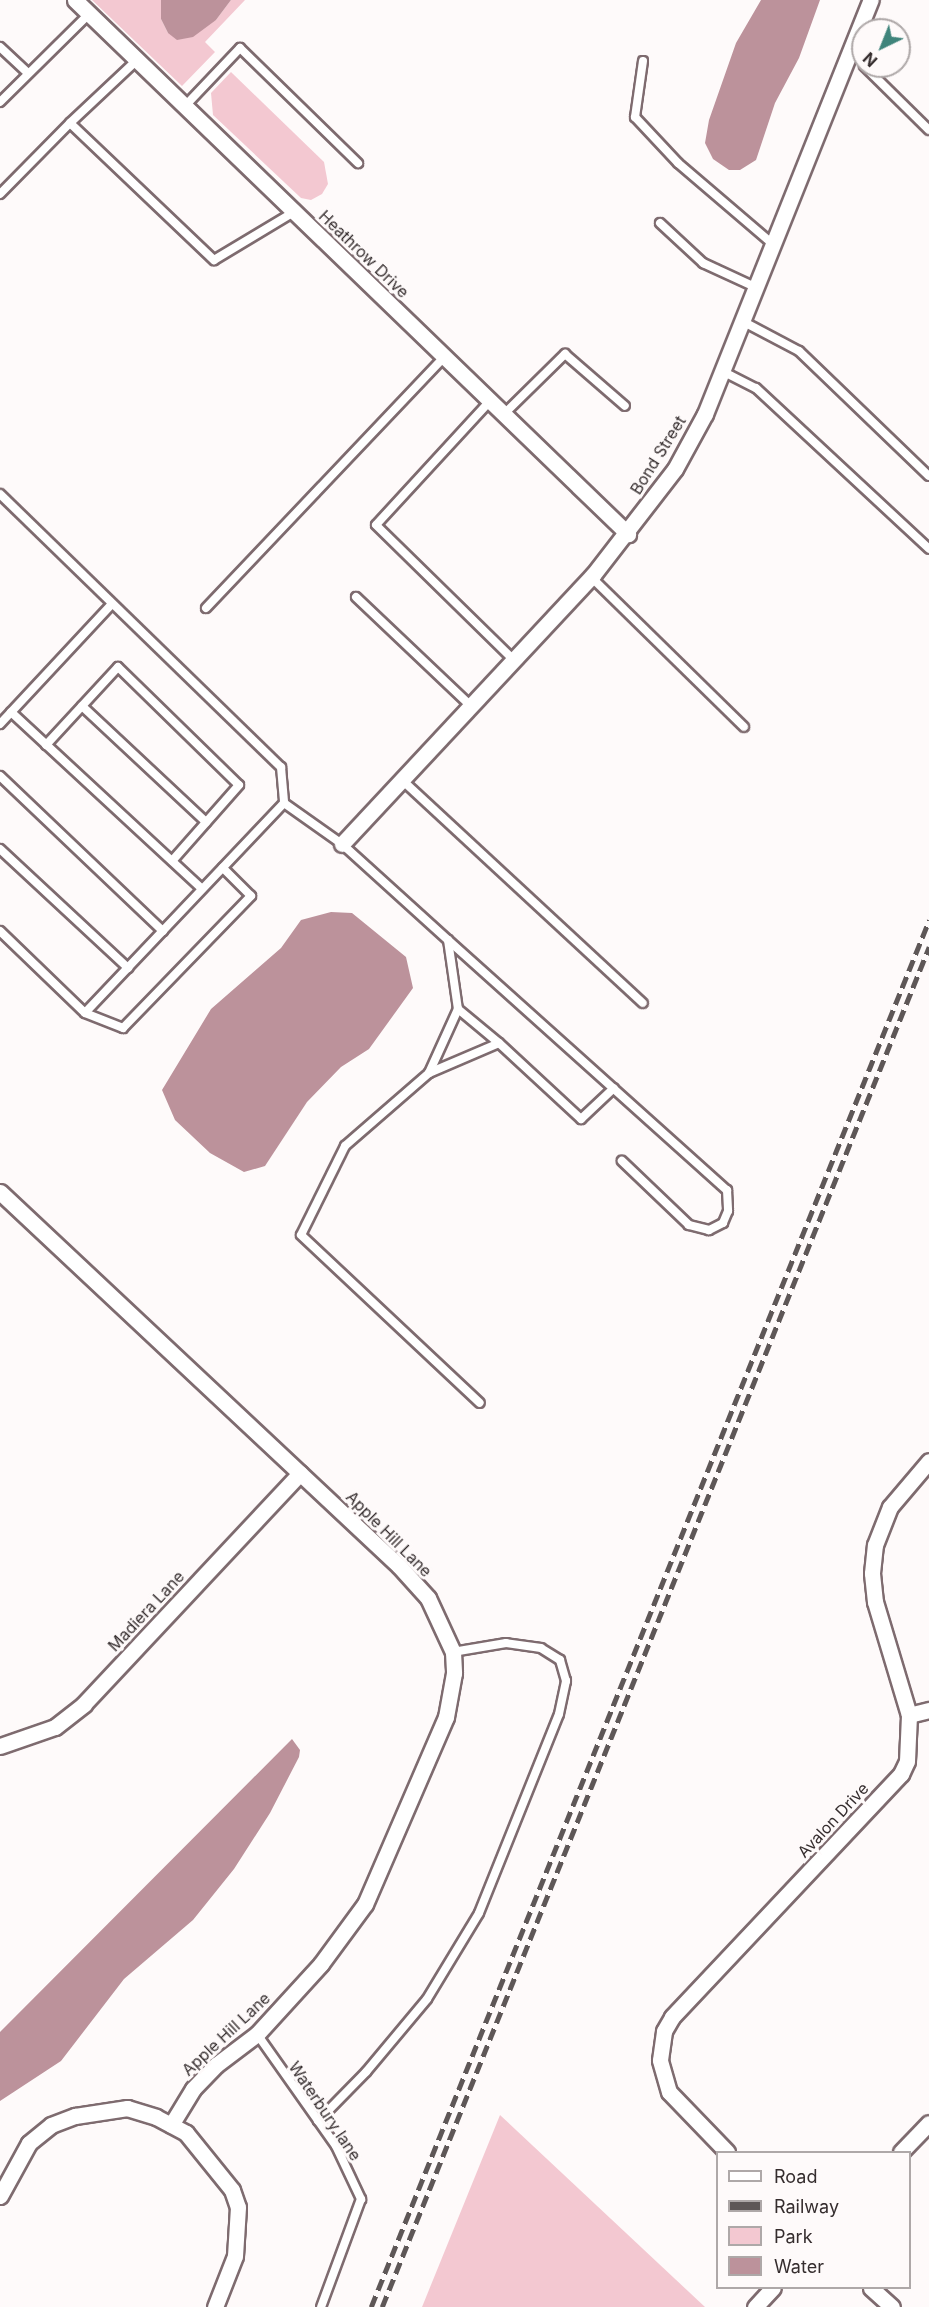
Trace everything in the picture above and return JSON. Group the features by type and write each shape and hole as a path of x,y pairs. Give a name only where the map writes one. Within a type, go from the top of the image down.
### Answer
{"street":[{"name":"Heathrow Drive","path":"75,0 628,534"},
{"name":"Bond Street","path":"342,844 591,577 628,534 675,469 722,371 871,0"},
{"name":"Apple Hill Lane","path":"0,1192 300,1473 428,1598 453,1652 454,1673 446,1717 365,1904 321,1964 257,2034 216,2065 193,2089 171,2125"},
{"name":"Avalon Drive","path":"727,2151 669,2092 660,2060 664,2031 672,2017 901,1774 911,1747 909,1715 875,1602 872,1573 875,1545 890,1507 929,1461"},
{"name":"Madiera Lane","path":"0,1746 55,1727 84,1704 300,1473"},
{"path":"909,1715 929,1710"},
{"path":"0,2196 29,2143 51,2125 75,2116 127,2108 171,2125 186,2133 207,2156 232,2190 237,2207 235,2256 215,2307"},
{"path":"902,2151 929,2123"},
{"path":"755,2307 772,2289"},
{"path":"872,2289 892,2307"}],"lane":[{"path":"0,102 27,72 89,14"},
{"path":"0,47 27,72"},
{"path":"185,106 240,48 358,163"},
{"path":"0,194 70,123 137,60"},
{"path":"643,61 635,117 678,163 773,244"},
{"path":"875,78 929,130"},
{"path":"70,123 214,260 294,212"},
{"path":"660,223 703,262 755,287"},
{"path":"742,321 799,351 929,476"},
{"path":"504,414 565,354 625,406"},
{"path":"206,608 444,357"},
{"path":"722,371 756,388 929,549"},
{"path":"490,400 376,525 514,660"},
{"path":"0,494 111,605 281,767 284,803 86,1013"},
{"path":"591,577 744,727"},
{"path":"356,597 471,706"},
{"path":"0,724 111,605"},
{"path":"46,745 118,667 239,785 172,861"},
{"path":"82,706 206,822"},
{"path":"11,712 202,889"},
{"path":"0,776 163,931"},
{"path":"402,780 643,1003"},
{"path":"284,803 342,844 727,1190 728,1211 723,1223 710,1230 689,1225 622,1161"},
{"path":"0,849 128,968"},
{"path":"0,931 86,1013 123,1028 251,896 223,868"},
{"path":"429,1073 458,1009 448,940"},
{"path":"458,1009 499,1043 581,1119 614,1088"},
{"path":"480,1403 301,1235 345,1146 429,1073 499,1043"},
{"path":"318,2121 427,1999 479,1913 559,1714 566,1681 560,1660 541,1648 506,1643 453,1652"},
{"name":"Waterbury lane","path":"257,2034 336,2146 361,2199 321,2307"}],"green space":[{"path":"92,0 161,0 161,19 168,33 216,20 231,0 245,0 205,42 215,52 182,86"},
{"path":"231,72 324,162 328,184 322,194 311,200 301,198 213,115 211,93"},
{"path":"500,2115 705,2307 422,2307"}],"water":[{"path":"161,0 231,0 216,20 193,37 177,40 168,33 161,19"},
{"path":"761,0 820,0 799,58 775,103 756,160 740,170 729,170 713,159 705,143 709,120 736,43"},
{"path":"331,912 352,913 406,957 413,988 369,1049 341,1067 307,1102 265,1166 244,1172 210,1153 175,1120 162,1090 211,1009 281,948 301,920"},
{"path":"292,1739 300,1750 299,1757 270,1813 234,1869 193,1920 124,1979 61,2061 0,2101 0,2032"}],"railway":[{"path":"371,2307 929,920"},
{"path":"382,2307 929,947"}]}
